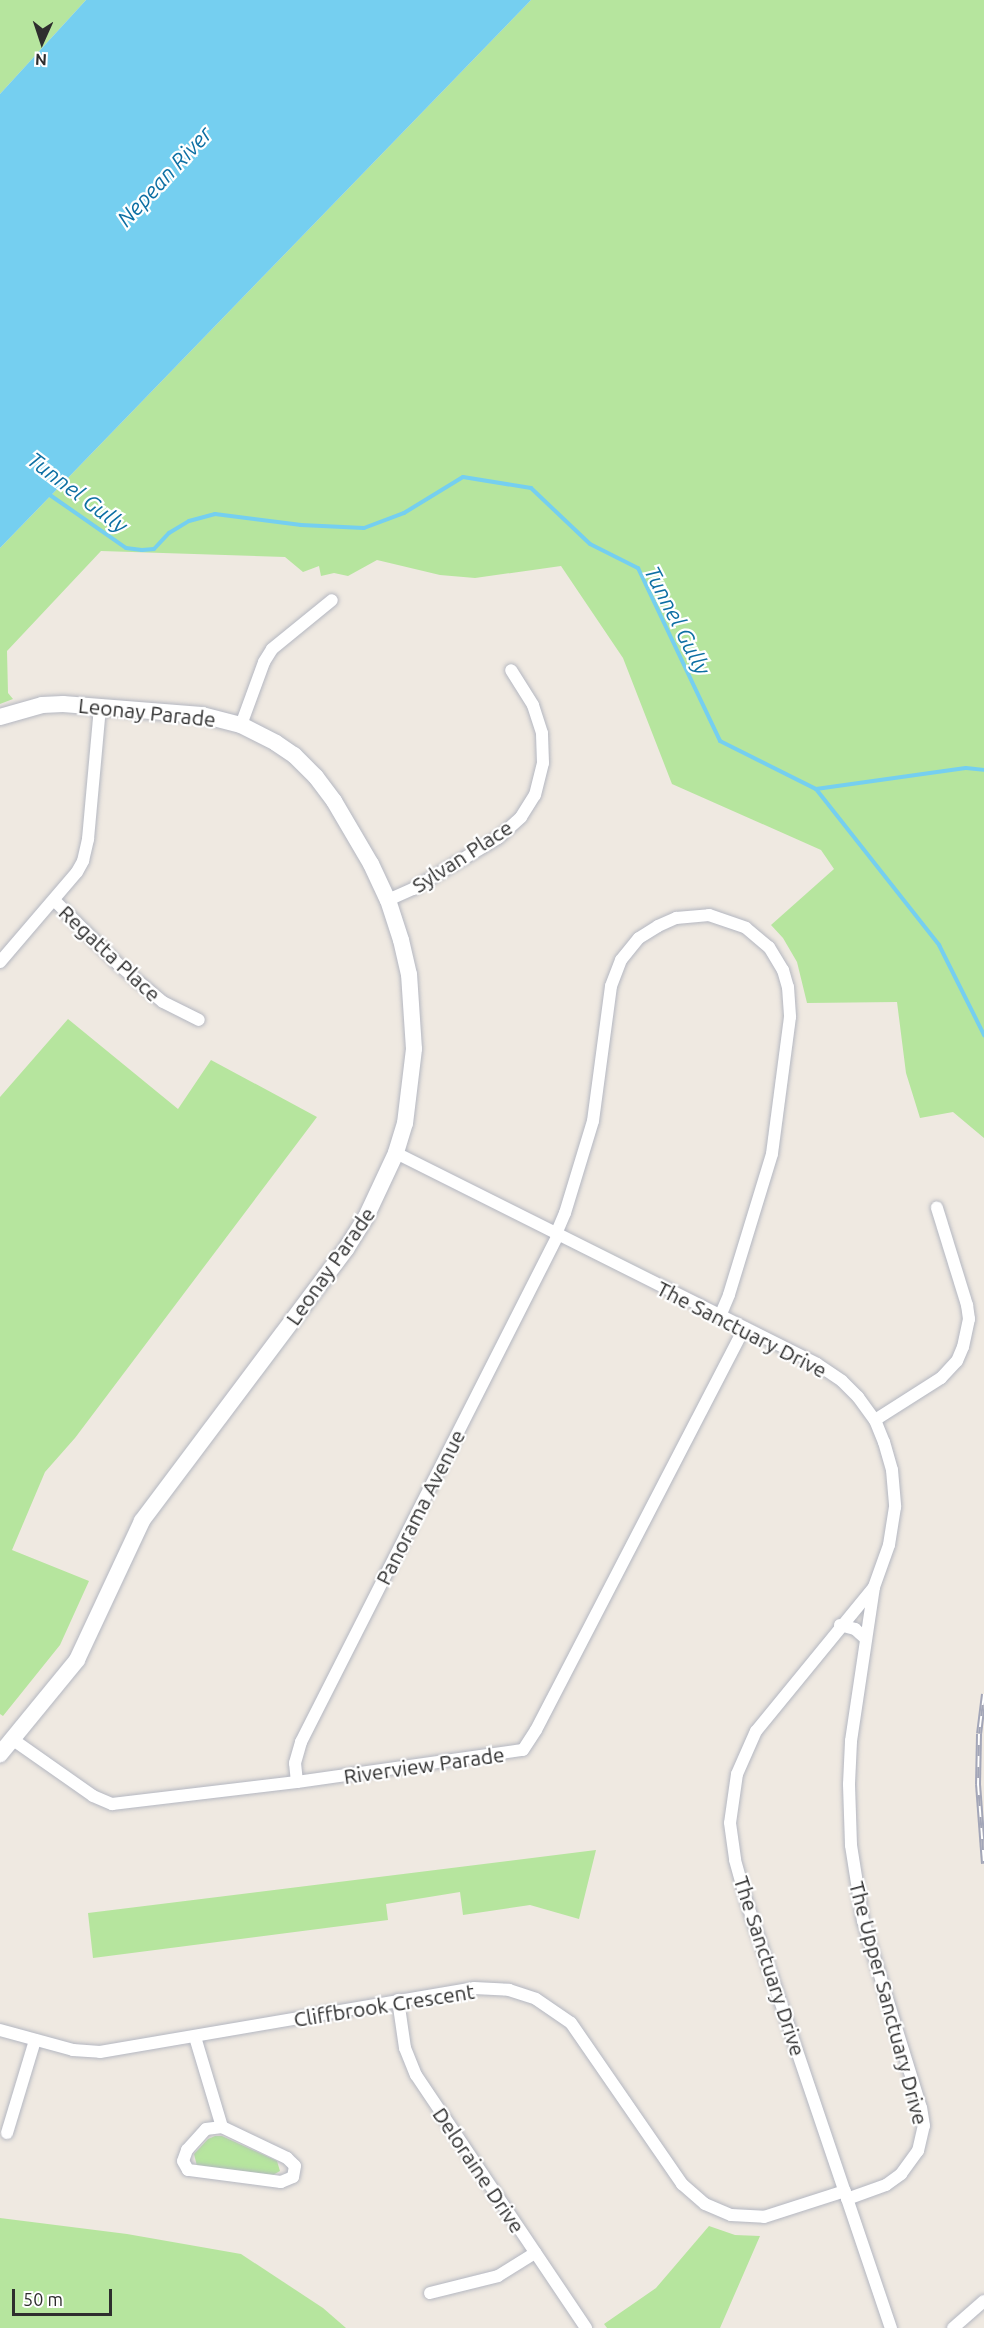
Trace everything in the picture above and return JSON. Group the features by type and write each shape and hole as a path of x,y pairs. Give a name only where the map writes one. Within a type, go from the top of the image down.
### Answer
{"street":[{"path":"241,725 264,662 272,649 332,600"},
{"name":"Sylvan Place","path":"388,900 413,889 498,838 521,817 535,795 543,763 542,733 533,705 512,670"},
{"name":"Leonay Parade","path":"0,717 23,709 63,704 202,715 241,725 285,748 316,777 352,830 388,900 402,940 409,975 414,1049 411,1090 396,1153 366,1217 346,1249 142,1521 77,1660 0,1755"},
{"path":"0,962 77,872 87,847 100,706"},
{"name":"Regatta Place","path":"54,900 119,965 163,1002 199,1020"},
{"name":"Panorama Avenue","path":"297,1782 295,1763 302,1742 557,1234 593,1121 611,986 621,960 639,938 658,926 676,918 709,915 746,928 769,947 783,970 788,987 790,1017 772,1154 729,1295 720,1316"},
{"name":"The Sanctuary Drive","path":"396,1153 817,1364 842,1381 858,1397 875,1420 889,1455 895,1507 889,1545 874,1587 840,1625 766,1717 747,1748 737,1774 730,1823 735,1860 747,1903 891,2328"},
{"path":"875,1420 941,1378 957,1361 963,1347 969,1319 967,1305 937,1208"},
{"name":"Riverview Parade","path":"12,1739 93,1796 111,1804 297,1782 523,1750 536,1730 744,1328"},
{"name":"The Upper Sanctuary Drive","path":"846,2195 886,2185 901,2174 918,2151 924,2126 921,2108 863,1921 853,1855 849,1806 851,1741 874,1587"},
{"path":"840,1625 855,1629 866,1639"},
{"name":"Cliffbrook Crescent","path":"0,2030 73,2050 93,2052 195,2037 474,1988 495,1988 521,1994 556,2010 581,2033 682,2184 697,2199 714,2210 741,2217 764,2217 846,2195"},
{"name":"Deloraine Drive","path":"398,2001 405,2048 413,2068 586,2328"},
{"path":"195,2037 222,2127 287,2158 295,2166 293,2177 281,2182 188,2170 183,2161 187,2150 206,2129 222,2127"},
{"path":"7,2133 35,2040"},
{"path":"430,2293 498,2276 536,2253"},
{"path":"952,2328 984,2301"}],"green space":[{"path":"0,0 86,0 0,94"},
{"path":"531,0 984,0 984,1138 953,1112 920,1118 906,1073 897,1002 807,1003 797,962 783,938 771,925 834,869 821,850 672,784 623,658 561,566 475,578 440,575 377,560 348,576 334,573 321,576 319,566 303,572 285,557 101,551 7,651 8,693 13,699 0,704 0,548"},
{"path":"68,1019 178,1109 211,1060 317,1117 75,1438 45,1472 12,1550 89,1581 60,1645 3,1716 0,1714 0,1097"},
{"path":"596,1850 579,1919 530,1905 463,1915 460,1892 386,1904 388,1920 93,1958 88,1913"},
{"path":"222,2136 277,2161 280,2171 273,2175 197,2166 194,2154 208,2139"},
{"path":"0,2218 127,2234 241,2254 323,2308 346,2328 0,2328"},
{"path":"709,2226 735,2235 760,2236 720,2328 607,2328 604,2324 656,2288"}],"water":[{"name":"Nepean River","path":"86,0 531,0 0,548 0,94"}],"waterway":[{"name":"Tunnel Gully","path":"47,493 126,548 142,550 154,549 169,533 189,521 215,514 301,525 364,528 404,513 463,477 531,488 590,544 638,568 720,741 816,789 939,945 984,1035"},
{"path":"816,789 966,768 984,770"}],"railway":[{"path":"984,1694 979,1734 978,1784 984,1864"}]}
